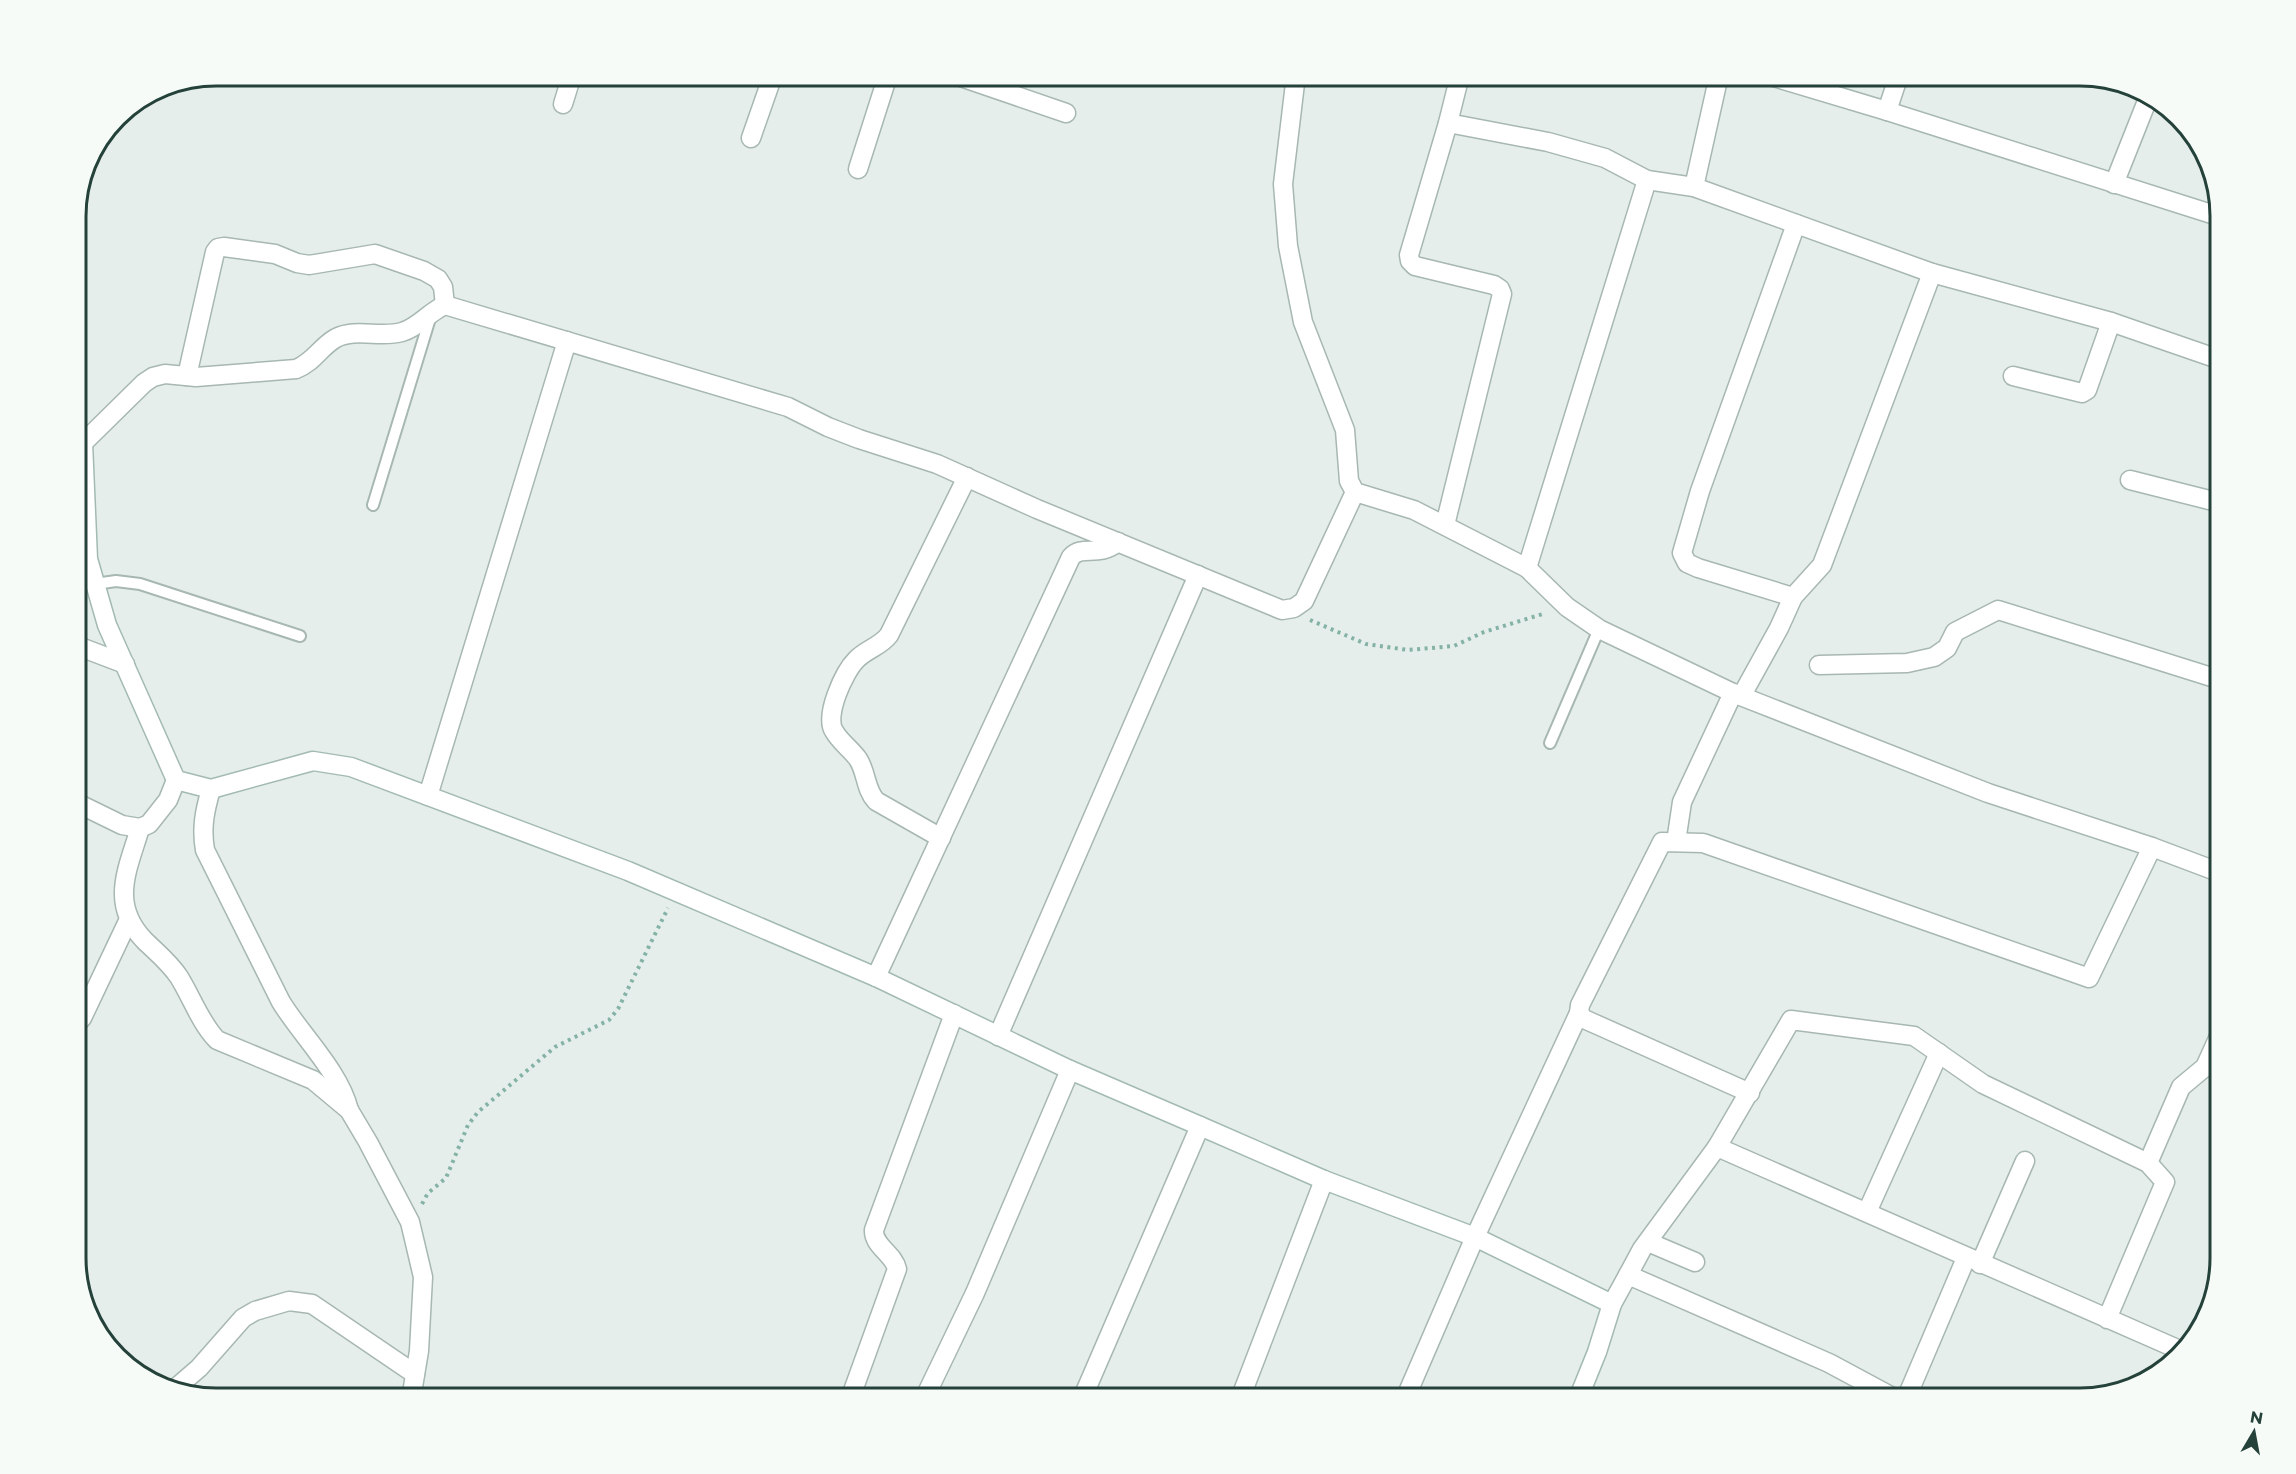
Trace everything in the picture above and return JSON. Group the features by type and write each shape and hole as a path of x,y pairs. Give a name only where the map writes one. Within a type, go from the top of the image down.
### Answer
{"street":[{"path":"563,104 569,86"},
{"path":"751,138 769,86"},
{"path":"858,169 884,86"},
{"path":"987,86 1066,113"},
{"path":"1295,86 1283,184 1288,246 1303,322 1345,429 1349,481 1355,492 1414,510 1527,568 1567,607 1599,629 1737,694 1988,793 2152,847 2211,869"},
{"path":"1445,525 1502,294 1500,289 1494,285 1415,266 1410,261 1409,255 1457,86"},
{"path":"1694,187 1717,86"},
{"path":"1804,86 2211,215"},
{"path":"1887,111 1895,86"},
{"path":"2114,184 2146,103"},
{"path":"1448,123 1548,142 1605,158 1647,180 1694,187 1932,273 2111,322 2211,357"},
{"path":"1527,568 1647,180"},
{"path":"1793,597 1698,568 1687,563 1682,553 1700,491 1796,224"},
{"path":"86,431 153,377 165,374 195,377 296,369 308,364 324,346 338,336 399,333 414,328 439,308 443,287 438,279 424,271 375,254 309,265 275,254 218,248 215,252 187,376"},
{"path":"1676,842 1682,802 1737,694 1779,628 1793,597 1822,565 1932,273"},
{"path":"439,308 567,341 788,407 838,431 937,464 1282,610 1294,608 1304,601 1355,492"},
{"path":"2013,376 2082,393 2087,390 2111,322"},
{"path":"428,796 567,341"},
{"path":"941,838 876,801 858,759 833,730 830,716 851,666 862,655 884,642 889,635 967,477"},
{"path":"2130,480 2211,500"},
{"path":"86,532 88,559 106,625 176,780 168,800 149,824 140,828 122,825 86,807"},
{"path":"876,977 1071,557 1082,550 1098,552 1107,550 1118,542"},
{"path":"998,1036 1198,575"},
{"path":"1819,665 1907,663 1934,657 1947,648 1955,632 1998,610 2211,670"},
{"path":"86,649 125,664"},
{"path":"176,780 211,789 313,761 351,767 676,891 876,977 1070,1070 1324,1180 1475,1237 1612,1304"},
{"path":"211,789 203,819 205,850 281,1002 340,1086 349,1110 410,1222 423,1277 419,1351 413,1388"},
{"path":"140,828 126,875 123,901 129,919 142,938 170,964 190,994 209,1032 217,1040 313,1080 349,1110"},
{"path":"1410,1388 1475,1237 1579,1013 1580,1005 1662,842 1703,843 2089,978 2152,847"},
{"path":"86,1010 129,919"},
{"path":"1579,1013 1584,1018 1750,1093"},
{"path":"854,1388 897,1269 895,1260 873,1235 874,1230 954,1014"},
{"path":"1582,1388 1612,1304 1642,1249 1717,1147 1791,1020 1914,1036 1983,1084 2148,1163 2166,1182 2107,1319"},
{"path":"1867,1212 1939,1053"},
{"path":"929,1388 975,1293 1070,1070"},
{"path":"2148,1163 2181,1087 2211,1071"},
{"path":"1087,1388 1200,1126"},
{"path":"1717,1147 2174,1348"},
{"path":"1911,1388 2025,1161"},
{"path":"1244,1388 1324,1180"},
{"path":"1648,1242 1695,1262"},
{"path":"1628,1275 1829,1363 1876,1388"},
{"path":"181,1384 199,1368 243,1318 255,1311 289,1301 312,1304 415,1374"}],"lane":[{"path":"373,505 439,308"},
{"path":"95,584 116,581 140,584 300,636"},
{"path":"1550,743 1599,629"}],"path":[{"path":"1294,608 1307,618 1366,644 1408,650 1454,646 1484,632 1567,607"},
{"path":"410,1222 428,1193 446,1178 468,1125 478,1112 555,1047 603,1023 618,1009 676,891"}]}
